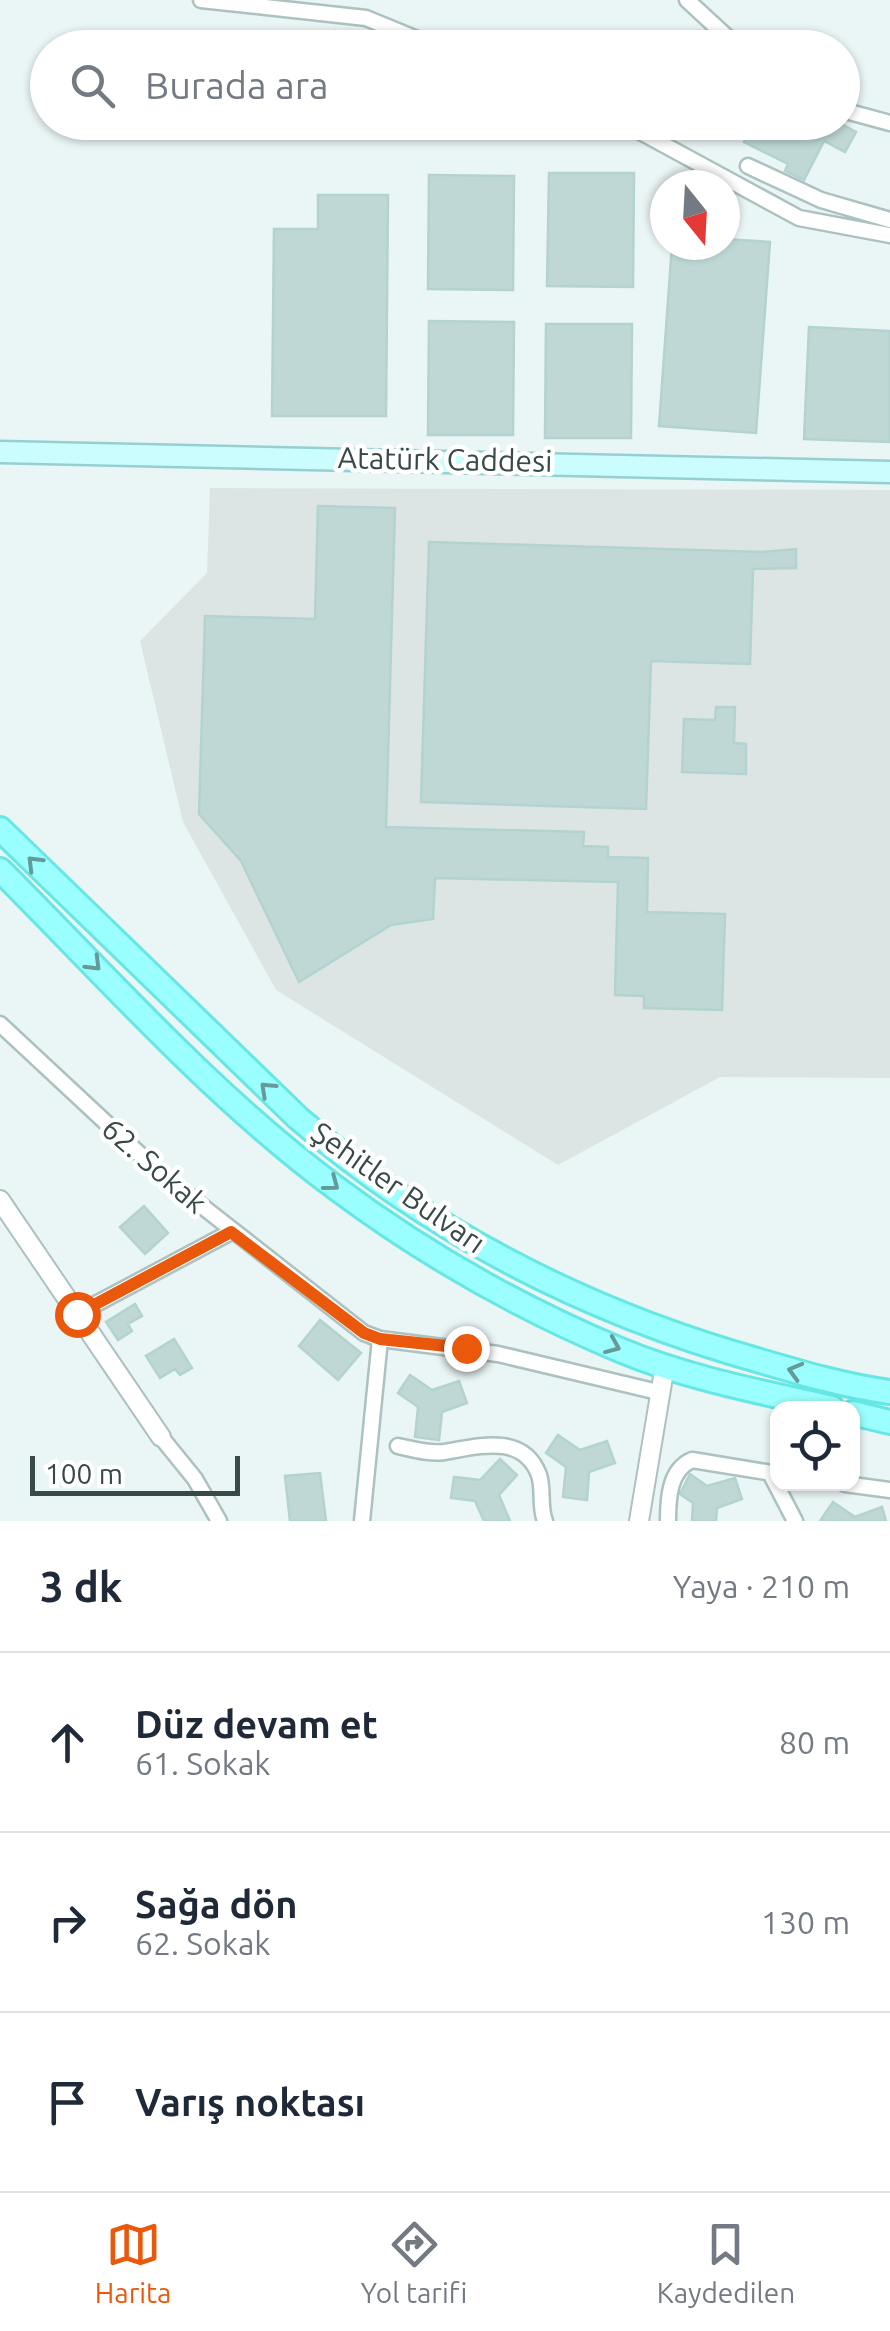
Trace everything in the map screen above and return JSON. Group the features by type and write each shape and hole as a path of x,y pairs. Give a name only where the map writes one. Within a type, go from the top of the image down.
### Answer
{"main road":[{"name":"Atatürk Caddesi","path":"0,452 890,472"},
{"name":"Şehitler Bulvarı","path":"0,830 298,1118 347,1160 442,1226 540,1280 689,1341 818,1378 890,1392"},
{"name":"Şehitler Bulvarı","path":"0,870 220,1088 337,1189 486,1285 623,1351 805,1401"},
{"path":"860,1415 890,1422"}],"street":[{"path":"200,0 341,13 395,30"},
{"path":"688,0 720,30"},
{"path":"860,115 890,123"},
{"path":"655,140 799,218 890,235"},
{"path":"748,166 821,200 890,220"},
{"name":"62. Sokak","path":"0,1024 231,1232 344,1320 380,1339 498,1354 658,1392"},
{"path":"0,1200 220,1521"},
{"path":"77,1314 231,1232"},
{"path":"362,1521 380,1339"},
{"path":"639,1521 665,1365"},
{"path":"398,1446 442,1452 469,1444 504,1445 522,1454 539,1475 544,1521"},
{"path":"668,1521 672,1482 683,1464 703,1460 770,1472"},
{"path":"860,1486 890,1490"},
{"path":"782,1491 796,1521"}],"shaded area":[{"path":"210,488 890,490 890,1078 720,1077 558,1165 276,990 183,822 140,641 207,573"}],"building":[{"path":"852,140 845,152 824,141 804,180 785,171 788,164 744,142"},
{"path":"549,173 634,173 633,287 547,286"},
{"path":"429,175 514,176 513,290 428,289"},
{"path":"318,195 388,195 386,416 272,416 274,229 318,229"},
{"path":"740,240 770,242 756,433 659,426 671,260 740,260"},
{"path":"429,321 514,322 513,435 428,435"},
{"path":"546,324 632,324 631,438 545,438"},
{"path":"809,327 890,331 890,442 804,439"},
{"path":"318,506 395,508 386,827 584,832 583,846 608,847 608,857 648,858 647,912 725,914 722,1010 644,1008 644,996 615,995 618,882 435,878 433,919 391,925 299,982 241,861 199,814 205,616 315,619"},
{"path":"429,542 762,552 796,549 796,568 753,569 750,664 651,661 646,809 421,802"},
{"path":"716,707 735,707 734,743 746,744 746,774 682,772 684,719 715,720"},
{"path":"144,1206 168,1233 145,1254 120,1227"},
{"path":"135,1304 142,1316 128,1324 132,1331 118,1340 106,1322"},
{"path":"320,1320 361,1353 338,1380 299,1346"},
{"path":"174,1339 192,1368 180,1375 175,1369 160,1378 146,1356"},
{"path":"410,1375 432,1390 459,1381 467,1403 442,1412 439,1440 415,1437 418,1407 398,1393"},
{"path":"558,1435 580,1450 607,1441 615,1463 589,1472 587,1500 563,1497 566,1467 546,1453"},
{"path":"500,1459 517,1475 499,1495 510,1521 484,1521 475,1501 451,1498 454,1477 480,1480"},
{"path":"320,1473 326,1521 290,1521 285,1476"},
{"path":"690,1474 707,1486 735,1478 742,1499 717,1508 716,1521 692,1521 693,1503 680,1494"},
{"path":"833,1502 855,1517 882,1507 886,1521 820,1521"}],"route":[{"path":"77,1314 231,1232 364,1333 380,1339 466,1348"}]}
